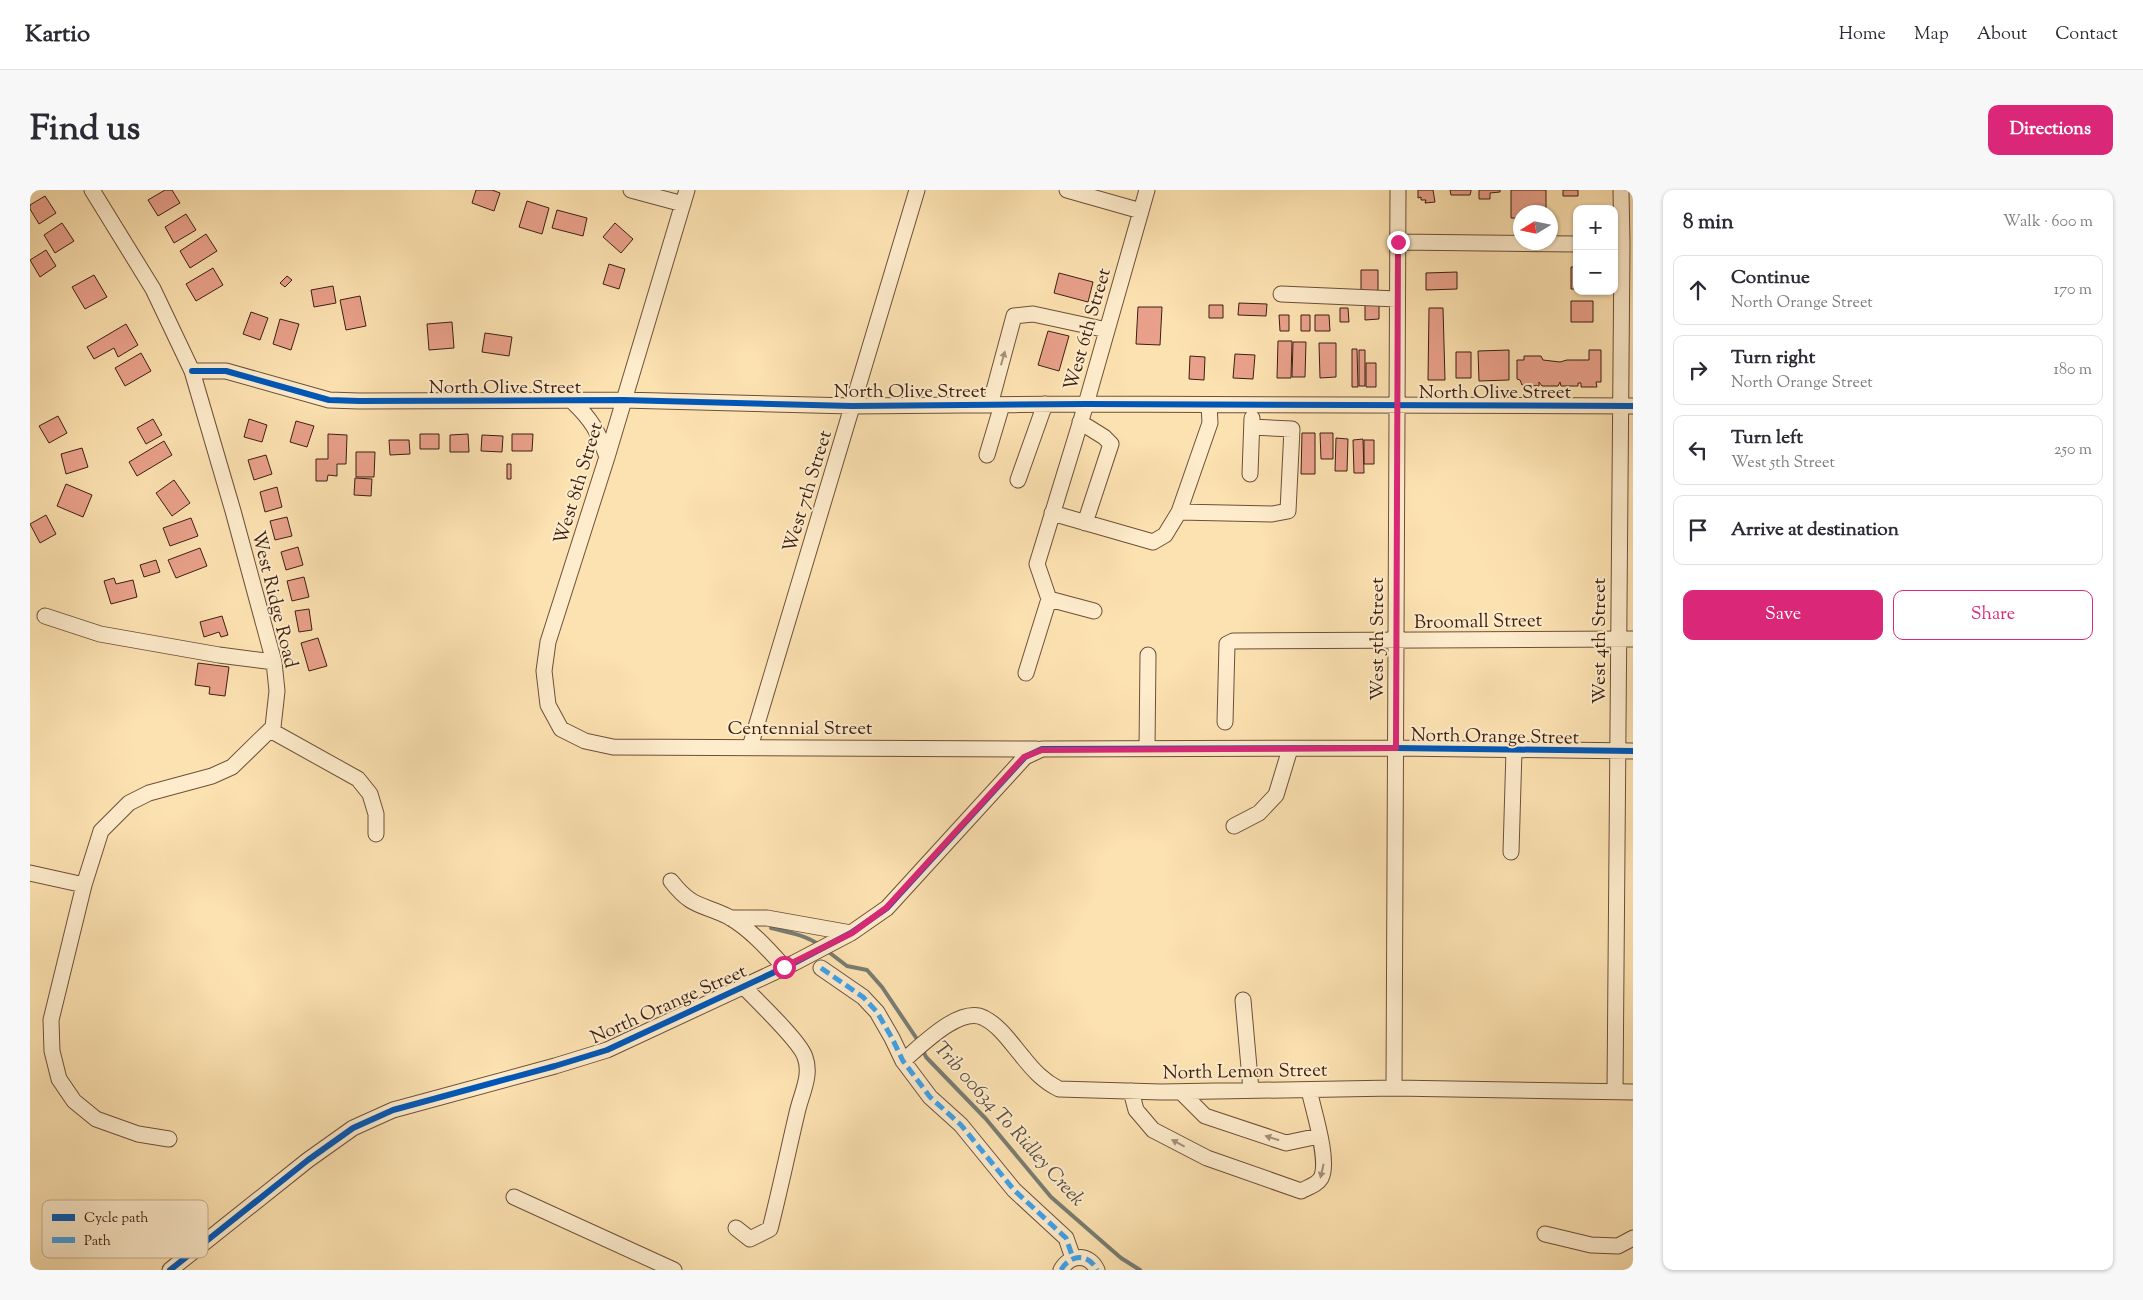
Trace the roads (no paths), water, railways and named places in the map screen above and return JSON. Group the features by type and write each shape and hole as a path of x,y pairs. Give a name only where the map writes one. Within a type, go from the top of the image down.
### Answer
{"street":[{"name":"West Ridge Road","path":"92,190 153,289 192,370 274,662 277,700 273,727 270,730"},
{"path":"631,190 685,197"},
{"name":"West 7th Street","path":"750,747 917,190"},
{"path":"1067,190 1141,211"},
{"name":"West 6th Street","path":"1049,599 1036,564 1086,404 1146,190"},
{"name":"West 5th Street","path":"1394,1088 1398,190"},
{"name":"West 4th Street","path":"1615,1092 1617,751 1626,639 1627,406 1618,244 1621,190"},
{"name":"West 8th Street","path":"561,729 548,705 544,671 548,642 607,457 685,197"},
{"path":"1398,242 1573,244"},
{"path":"1281,294 1397,299"},
{"path":"987,455 1014,316 1033,314 1107,330"},
{"name":"North Olive Street","path":"192,370 226,371 329,400 624,400 852,406 1044,404 1627,406"},
{"path":"572,401 593,422 607,457"},
{"path":"1018,480 1044,404"},
{"path":"1052,513 1153,542 1165,535 1179,512 1210,423 1209,405"},
{"path":"1250,474 1253,405"},
{"path":"1080,422 1112,444 1085,523"},
{"path":"1179,512 1272,514 1288,511 1292,429 1252,426"},
{"path":"1026,673 1049,599 1094,611"},
{"path":"45,616 100,634 219,655 274,662"},
{"name":"Broomall Street","path":"1226,722 1228,644 1233,641 1626,639"},
{"path":"1147,749 1148,655"},
{"name":"Centennial Street","path":"561,729 585,741 614,747 1042,750"},
{"path":"169,1139 138,1134 96,1119 74,1101 59,1079 52,1051 51,1020 84,885 101,831 129,803 149,793 212,776 232,768 270,730 358,779 370,794 376,814 376,834"},
{"name":"North Orange Street","path":"208,1240 308,1160 353,1128 393,1110 607,1050 852,933 886,908 1024,757 1042,750 1396,748 1633,751"},
{"path":"1234,826 1259,814 1276,795 1290,749"},
{"path":"1511,852 1514,750"},
{"path":"30,873 84,885"},
{"path":"671,880 682,895 696,905 730,918 770,951 784,967"},
{"path":"730,918 767,918 852,933"},
{"path":"821,968 863,997 877,1012 892,1038 909,1056 930,1097 961,1124 1014,1190 1066,1238 1074,1258"},
{"path":"736,1228 750,1239 770,1228 786,1166 797,1111 808,1077 805,1057 798,1045 742,985"},
{"path":"1243,1000 1251,1090"},
{"name":"North Lemon Street","path":"909,1056 932,1036 955,1021 969,1016 983,1017 998,1028 1046,1082 1059,1089 1181,1092 1394,1088 1633,1092"},
{"path":"1131,1091 1136,1110 1153,1130 1207,1158 1301,1191 1317,1183 1322,1177 1324,1160 1309,1090"},
{"path":"1181,1092 1204,1116 1286,1143 1319,1136"},
{"path":"514,1197 674,1270"},
{"path":"1545,1234 1591,1245 1618,1246 1633,1238"},
{"name":"North Orange Street","path":"170,1270 185,1258"},
{"path":"1062,1270 1068,1261 1074,1258 1086,1258 1095,1265 1097,1270"}],"waterway":[{"name":"Trib 00634 To Ridley Creek","path":"771,928 803,937 821,946"},
{"name":"Trib 00634 To Ridley Creek","path":"826,950 847,966 867,970 882,987 919,1042"},
{"name":"Trib 00634 To Ridley Creek","path":"922,1048 926,1057 986,1119 1051,1197 1121,1258 1140,1270"}]}
